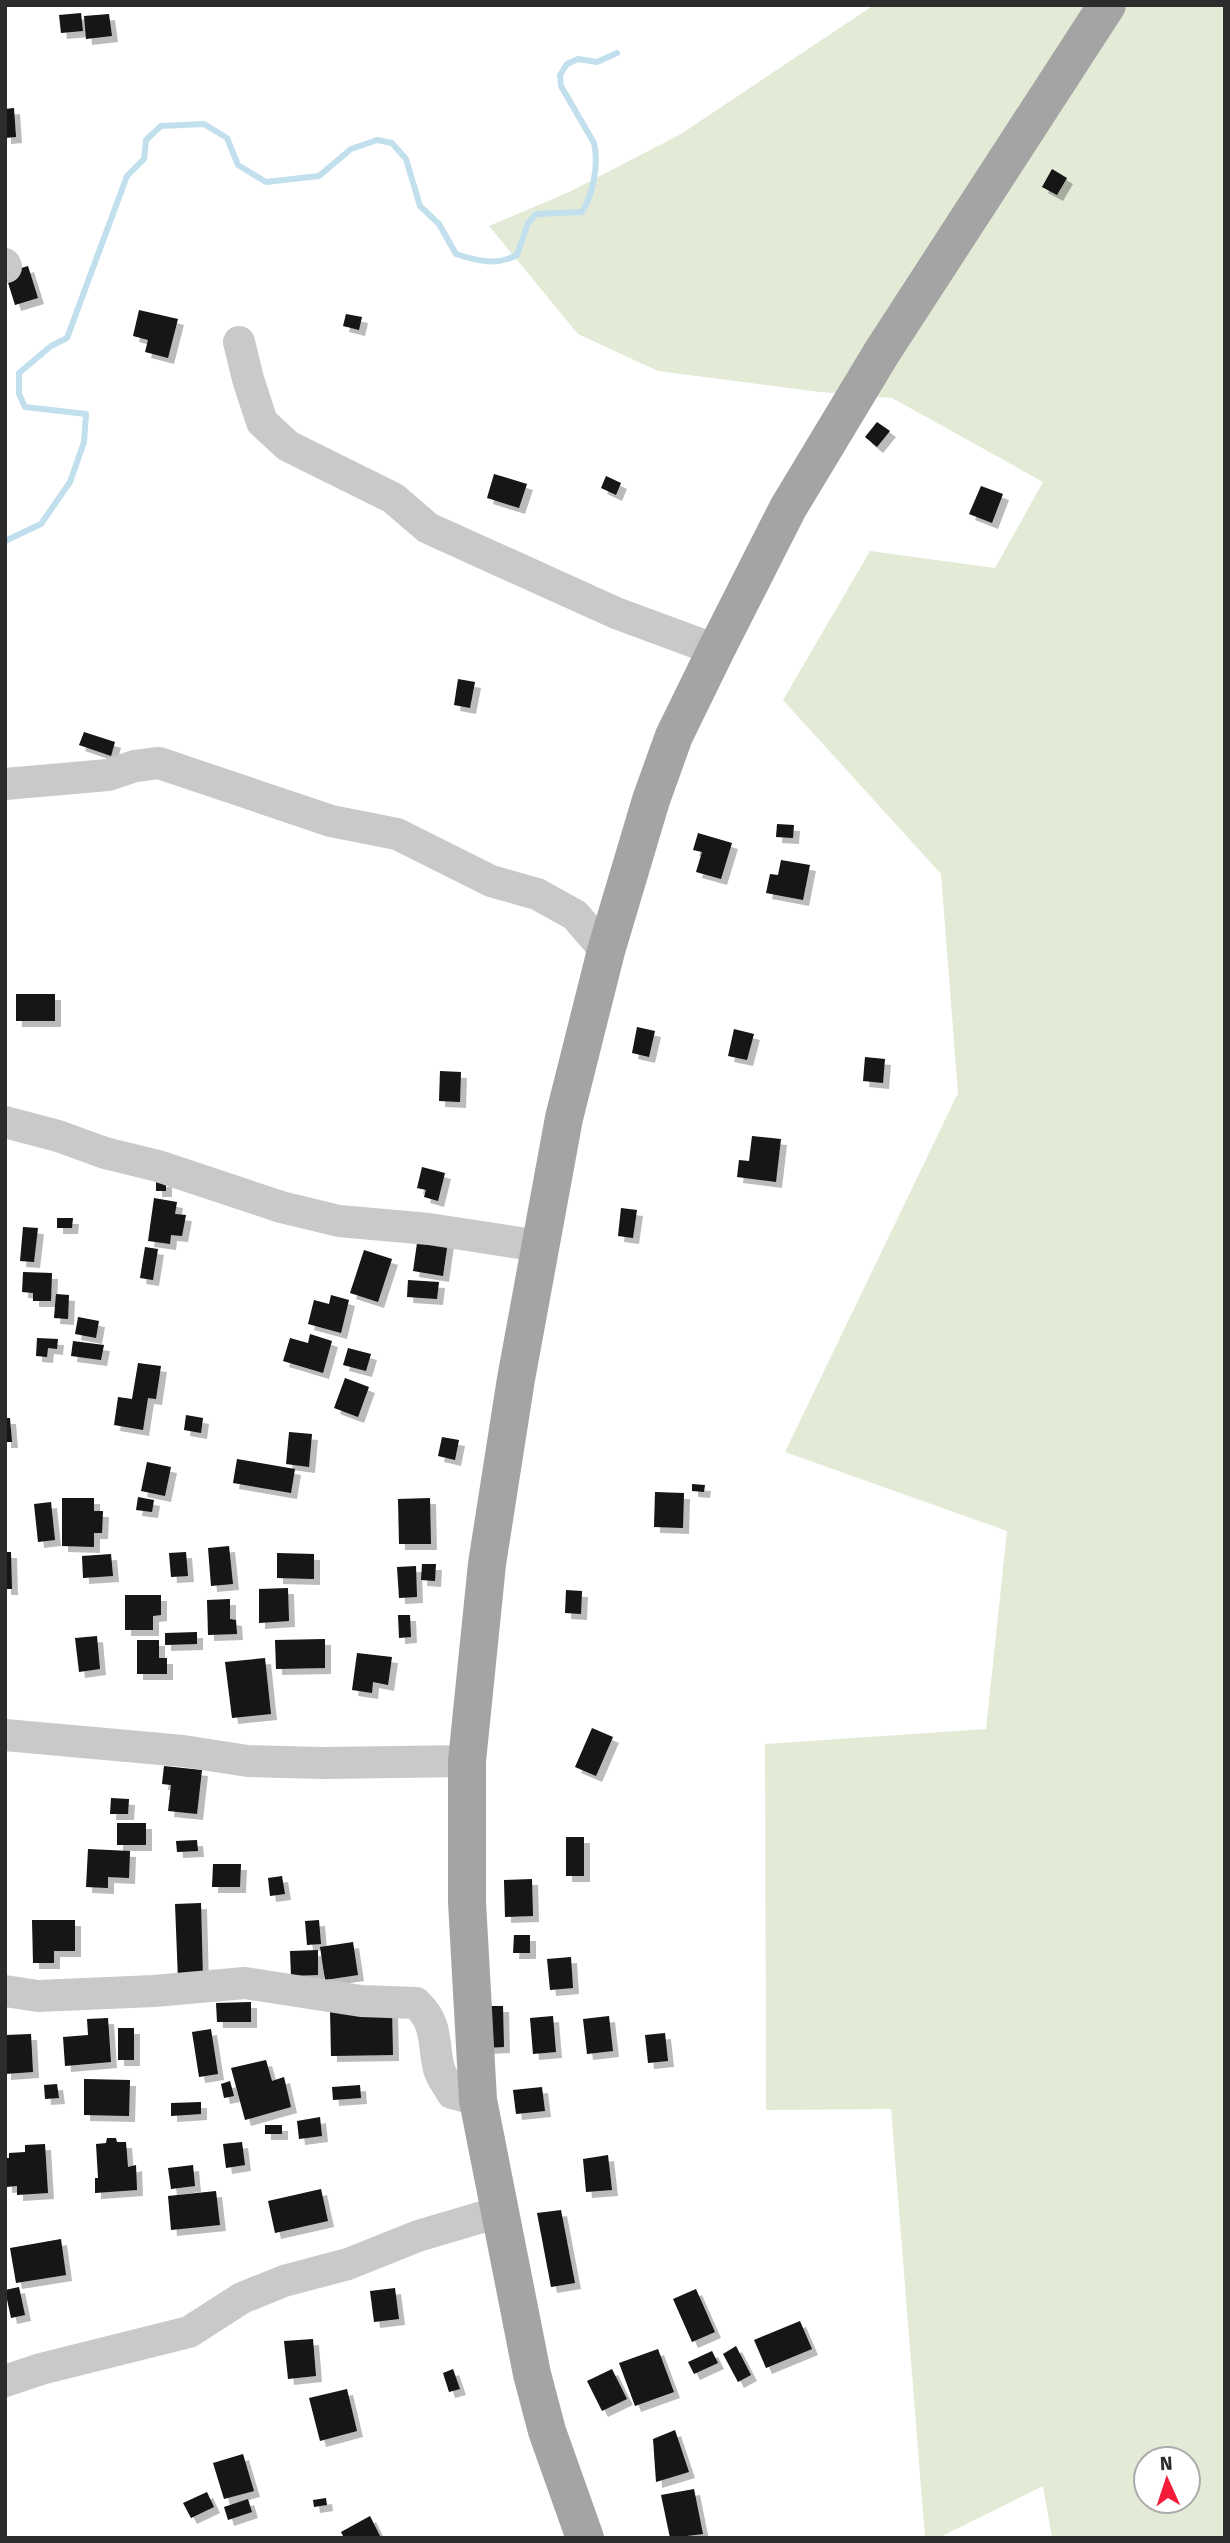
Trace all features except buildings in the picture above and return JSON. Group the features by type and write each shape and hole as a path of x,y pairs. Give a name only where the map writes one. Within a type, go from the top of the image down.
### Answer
{"main road":[{"path":"580,2537 532,2374 478,2100 467,1902 467,1761 487,1564 539,1246 564,1118 606,951 651,800 674,736 788,508 869,374 1107,5"}],"street":[{"path":"239,342 262,422 288,446 393,498 428,528 616,613 716,650"},
{"path":"5,784 108,775 135,766 159,763 331,821 397,834 491,881 547,899 575,915 606,951"},
{"path":"5,1122 58,1136 105,1153 158,1166 281,1207 339,1221 429,1229 539,1246"},
{"path":"5,1735 248,1760 324,1763 467,1761"},
{"path":"5,1991 38,1996 155,1991 246,1983 361,2001 416,2003 428,2014 434,2033 439,2072 452,2093 478,2100"},
{"path":"5,2381 41,2369 189,2332 242,2298 284,2280 348,2264 418,2236 499,2212"}],"green space":[{"path":"874,5 1225,5 1225,2538 1052,2538 1043,2486 938,2538 925,2538 891,2109 766,2110 765,1744 986,1729 1007,1531 785,1452 958,1093 941,874 783,700 870,551 995,568 1043,482 892,398 820,392 658,371 578,334 489,226 569,192 681,134"}],"waterway":[{"path":"5,541 41,524 70,482 84,442 86,414 25,407 19,394 19,373 51,346 67,338 127,176 144,159 146,140 161,126 204,124 227,138 238,165 266,182 319,176 351,149 377,140 392,143 406,159 420,206 439,224 456,254 479,260 502,260 517,255 528,223 536,214 582,212 594,179 594,143 561,86 560,75 567,64 578,59 597,62 617,53"}]}
